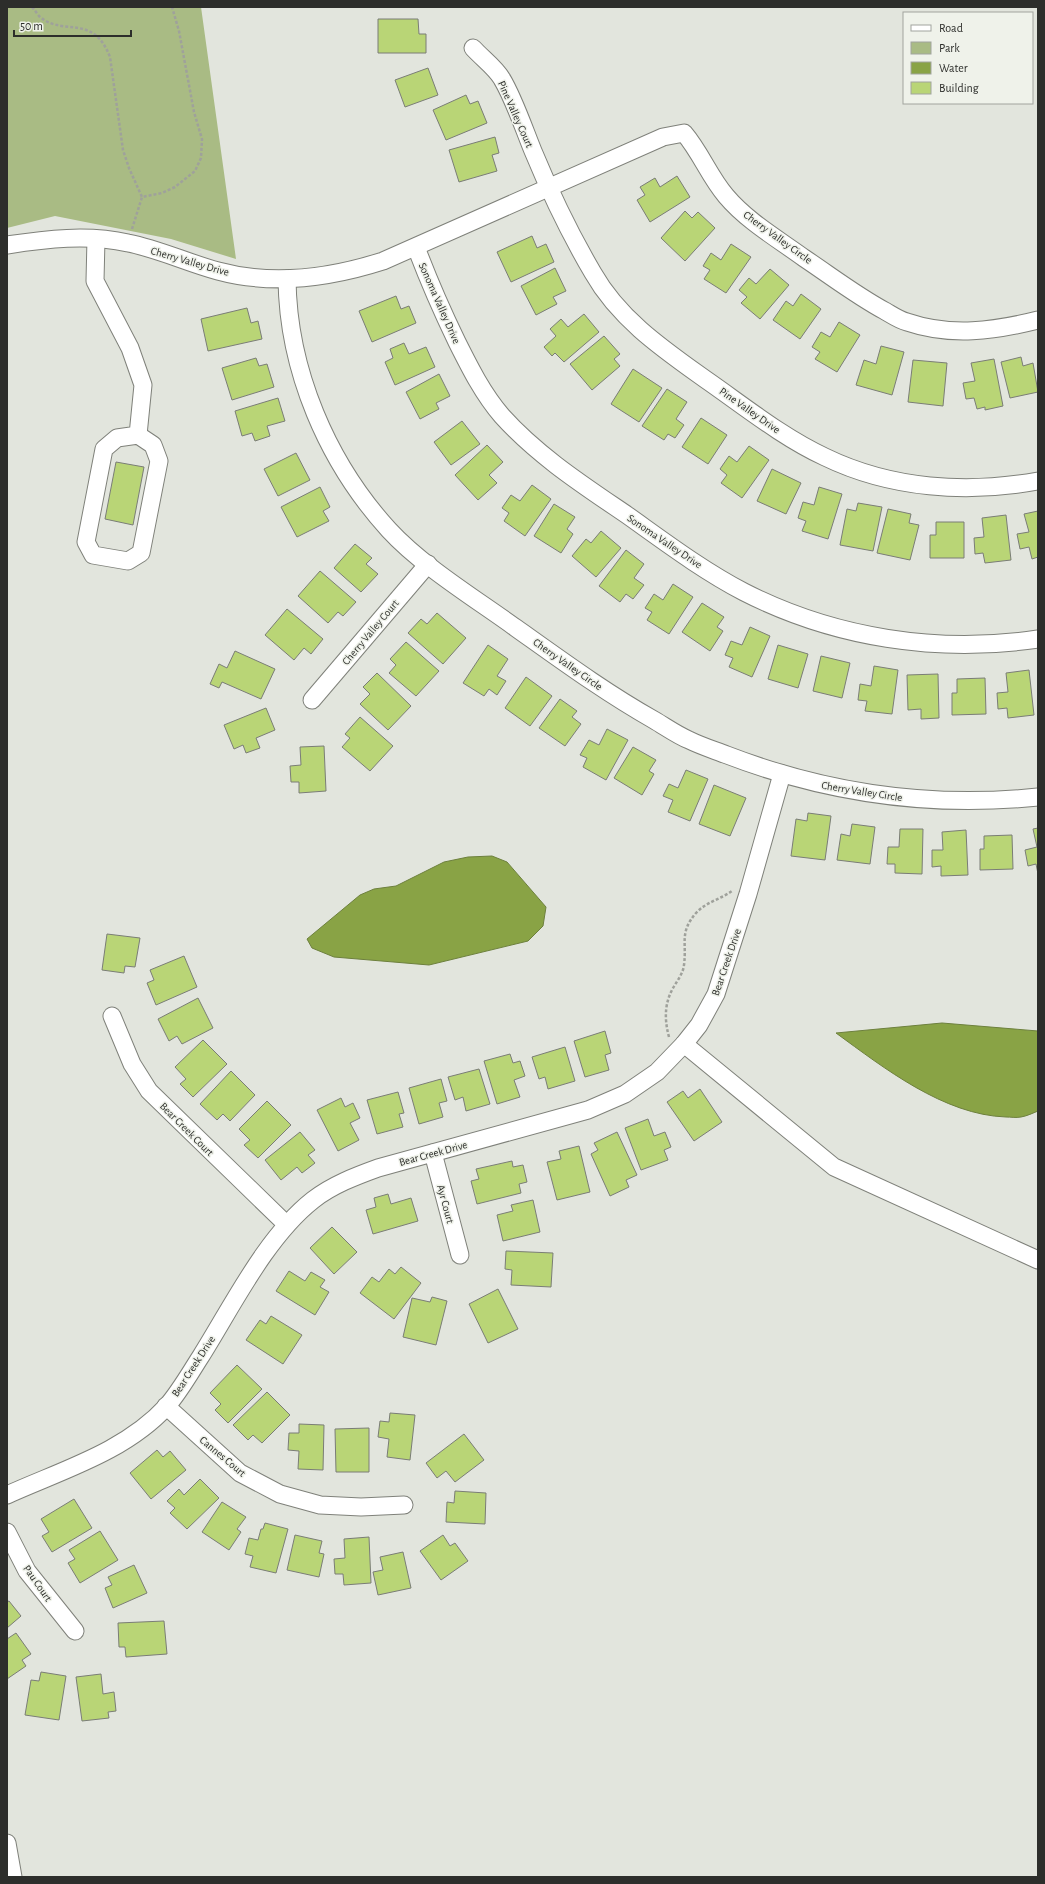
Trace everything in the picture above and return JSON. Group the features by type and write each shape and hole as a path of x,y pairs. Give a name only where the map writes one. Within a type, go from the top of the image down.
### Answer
{"street":[{"name":"Pine Valley Court","path":"473,48 502,78 549,187"},
{"name":"Cherry Valley Circle","path":"549,187 663,137 684,133 697,148 709,173 727,197 752,221 868,302 906,322 942,331 980,332 1038,320"},
{"name":"Cherry Valley Drive","path":"7,245 50,239 96,239 128,243 219,271 259,278 287,279 314,277 349,272 383,261 549,187"},
{"name":"Pine Valley Drive","path":"549,187 594,275 620,311 652,342 781,432 825,457 875,477 922,485 970,489 1012,486 1038,481"},
{"path":"96,239 95,281 130,348 144,385 138,435"},
{"name":"Sonoma Valley Drive","path":"416,247 447,321 478,384 502,416 539,453 699,565 743,591 790,612 855,633 908,642 957,645 1014,643 1038,639"},
{"name":"Cherry Valley Circle","path":"287,279 288,311 296,355 309,397 330,446 360,494 390,531 428,564 622,702 689,740 758,767 820,784 889,797 946,801 1007,800 1038,797"},
{"path":"138,435 153,445 159,461 141,553 128,561 93,555 86,542 104,449 117,438 138,435"},
{"name":"Cherry Valley Court","path":"312,700 428,564"},
{"name":"Bear Creek Drive","path":"7,1495 107,1450 130,1438 166,1406 184,1384 266,1252 286,1224 314,1199 345,1181 378,1168 588,1110 624,1094 657,1072 677,1041 699,1025 716,994 745,902 782,774"},
{"name":"Bear Creek Court","path":"112,1016 132,1064 149,1091 286,1224"},
{"path":"677,1041 834,1167 1038,1260"},
{"name":"Ayr Court","path":"432,1153 460,1255"},
{"name":"Cannes Court","path":"166,1406 240,1473 280,1494 320,1505 361,1507 404,1505"},
{"name":"Pau Court","path":"7,1532 28,1571 75,1631"},
{"path":"7,1843 13,1877"}],"path":[{"path":"32,7 40,17 52,23 82,28 95,35 106,45 110,57 123,150 142,197 128,243"},
{"path":"142,197 162,193 176,188 195,171 201,158 202,139 194,112 179,31 172,7"},
{"path":"677,1041 666,1025 666,1009 671,993 684,966 684,938 688,926 704,905 722,898 732,891"}],"green space":[{"path":"7,7 201,7 236,259 171,239 55,216 7,228"}],"water":[{"path":"492,856 507,862 546,907 543,926 528,941 429,965 334,957 312,948 307,939 360,895 374,889 396,886 444,862 468,857"},
{"path":"942,1023 1038,1031 1038,1111 1023,1117 1006,1117 983,1114 960,1108 938,1099 916,1087 874,1061 836,1033"}],"building":[{"path":"378,19 418,19 419,34 426,34 426,53 378,53"},
{"path":"428,68 438,95 405,107 395,80"},
{"path":"466,95 470,104 478,101 487,123 446,140 433,110"},
{"path":"495,137 499,153 492,155 497,171 459,182 449,150"},
{"path":"677,176 690,197 650,222 637,200 645,195 640,187 655,178 660,187"},
{"path":"685,211 692,218 698,212 715,228 685,261 661,238"},
{"path":"532,236 537,248 546,244 554,262 511,282 497,252"},
{"path":"731,244 751,257 726,293 704,279 710,270 703,266 711,253 721,260"},
{"path":"555,268 566,291 553,297 557,304 536,315 521,286"},
{"path":"770,269 789,285 760,319 741,303 747,297 739,290 749,278 756,284"},
{"path":"801,294 821,309 800,339 773,320 786,301 793,306"},
{"path":"396,296 401,309 409,306 416,323 372,342 359,311"},
{"path":"247,308 251,323 258,321 262,339 208,351 201,319"},
{"path":"584,314 599,332 564,362 555,353 552,356 544,347 556,336 550,329 561,319 568,327"},
{"path":"839,322 860,335 837,372 815,359 820,352 812,347 821,332 830,337"},
{"path":"604,336 620,354 614,359 620,366 592,390 570,364"},
{"path":"404,343 409,354 426,347 435,367 395,385 385,362 393,358 390,349"},
{"path":"881,346 904,352 892,395 856,385 864,360 876,364"},
{"path":"1021,357 1023,366 1033,363 1038,392 1010,398 1001,362"},
{"path":"256,358 259,366 267,364 274,387 232,400 222,368"},
{"path":"994,359 1003,406 985,410 985,407 977,409 974,398 966,399 963,383 975,381 971,363"},
{"path":"913,360 947,363 943,406 908,402"},
{"path":"633,369 662,388 639,422 611,404"},
{"path":"439,374 450,396 436,403 439,409 420,419 406,392"},
{"path":"667,389 687,402 676,419 684,425 675,438 668,434 664,440 642,426"},
{"path":"278,398 285,421 267,426 270,436 255,441 252,433 242,436 235,411"},
{"path":"701,418 727,435 708,464 682,447"},
{"path":"462,421 480,444 451,465 434,442"},
{"path":"487,445 503,462 489,475 497,483 478,500 455,475"},
{"path":"749,446 769,460 742,498 721,483 727,475 720,469 729,456 737,462"},
{"path":"296,453 310,480 278,496 264,469"},
{"path":"116,462 144,467 133,525 105,519"},
{"path":"772,469 801,483 786,514 757,501"},
{"path":"532,485 551,499 525,536 504,521 509,513 502,508 511,495 520,501"},
{"path":"320,487 330,507 323,511 329,521 297,537 281,507"},
{"path":"819,487 842,494 828,539 802,531 806,521 798,518 803,502 814,505"},
{"path":"858,503 882,507 873,551 840,545 847,509 856,511"},
{"path":"554,504 575,517 567,529 573,534 561,553 534,536"},
{"path":"888,509 911,514 909,523 919,525 910,560 877,553"},
{"path":"1038,511 1038,557 1032,559 1029,547 1020,549 1017,534 1029,532 1024,514"},
{"path":"1006,515 1011,560 985,563 983,553 975,554 974,538 984,537 982,518"},
{"path":"936,522 964,522 964,558 930,558 930,535 936,535"},
{"path":"601,531 621,548 596,577 572,556 586,539 591,543"},
{"path":"355,544 372,558 366,564 378,574 361,592 334,568"},
{"path":"626,550 644,564 634,578 644,585 633,599 626,594 620,602 599,586"},
{"path":"320,571 356,602 343,616 338,612 328,623 298,596"},
{"path":"673,584 693,597 669,634 647,620 652,612 645,608 654,594 663,600"},
{"path":"702,603 724,617 717,627 723,631 710,651 682,632"},
{"path":"287,609 323,639 311,654 304,648 294,660 265,635"},
{"path":"437,613 466,638 443,664 408,633 421,619 427,624"},
{"path":"750,627 770,636 752,677 729,667 733,658 725,655 731,641 742,645"},
{"path":"406,642 439,671 416,696 389,673 396,665 390,659"},
{"path":"488,645 508,659 497,676 506,681 497,695 489,689 484,696 463,683"},
{"path":"778,645 808,654 798,688 768,679"},
{"path":"235,651 275,669 261,699 222,682 219,688 210,684 219,664 227,668"},
{"path":"821,656 850,663 842,698 813,691"},
{"path":"874,666 898,670 892,714 865,711 867,701 858,700 860,684 871,686"},
{"path":"1029,670 1034,715 1008,718 1007,708 998,709 997,693 1008,692 1006,673"},
{"path":"377,673 411,706 388,730 360,704 370,694 363,687"},
{"path":"938,674 939,718 921,719 921,709 908,710 907,675"},
{"path":"526,677 552,696 530,726 505,708"},
{"path":"985,678 986,714 952,715 952,693 957,693 957,679"},
{"path":"560,699 577,711 572,717 581,724 565,746 539,728"},
{"path":"266,708 275,730 256,738 260,748 246,753 243,745 234,749 224,725"},
{"path":"360,717 393,746 370,771 342,747 350,738 345,734"},
{"path":"607,729 628,740 606,780 583,767 587,758 580,755 589,740 599,745"},
{"path":"324,746 326,791 299,793 299,782 291,782 290,766 301,765 300,747"},
{"path":"633,747 656,760 649,771 654,774 642,795 614,778"},
{"path":"686,770 708,779 690,821 668,812 673,800 663,796 669,784 678,788"},
{"path":"714,785 746,798 730,836 699,824"},
{"path":"808,813 831,816 825,860 791,856 796,819 807,821"},
{"path":"852,824 875,827 870,864 837,860 841,834 850,836"},
{"path":"1038,828 1038,874 1036,864 1028,866 1025,850 1037,847 1033,829"},
{"path":"900,829 923,829 922,874 895,873 895,864 887,864 888,847 899,847"},
{"path":"966,830 968,875 941,876 941,866 932,867 932,850 943,850 942,832"},
{"path":"1012,835 1013,869 980,870 980,849 984,849 984,836"},
{"path":"107,934 140,938 135,967 125,966 124,973 102,970"},
{"path":"184,956 197,987 156,1005 147,983 154,980 150,970"},
{"path":"198,998 213,1028 182,1044 177,1036 169,1041 158,1019"},
{"path":"605,1031 611,1053 605,1055 609,1070 585,1077 574,1041"},
{"path":"203,1040 227,1064 193,1097 180,1084 186,1079 175,1067"},
{"path":"565,1047 575,1081 548,1089 545,1077 539,1079 532,1057"},
{"path":"510,1054 513,1063 520,1061 525,1076 514,1080 520,1097 497,1104 484,1061"},
{"path":"479,1069 490,1104 466,1111 463,1097 455,1100 448,1077"},
{"path":"231,1071 255,1095 230,1121 223,1114 217,1120 200,1104"},
{"path":"441,1079 447,1101 439,1103 443,1117 419,1124 409,1088"},
{"path":"700,1089 722,1122 694,1141 667,1102 683,1091 688,1098"},
{"path":"398,1092 404,1113 399,1114 403,1127 377,1134 367,1100"},
{"path":"341,1098 345,1107 353,1103 360,1118 350,1123 359,1140 338,1151 317,1110"},
{"path":"267,1101 291,1125 258,1158 244,1145 250,1140 239,1129"},
{"path":"648,1119 654,1136 665,1132 671,1147 664,1150 668,1160 641,1170 625,1128"},
{"path":"300,1132 315,1150 308,1155 315,1163 302,1173 297,1167 281,1180 265,1160"},
{"path":"617,1132 637,1175 626,1180 629,1187 610,1196 591,1154 598,1150 594,1143"},
{"path":"579,1146 590,1192 557,1200 547,1162 561,1159 559,1151"},
{"path":"512,1161 513,1167 523,1165 527,1182 519,1184 521,1193 477,1204 471,1181 479,1179 476,1169"},
{"path":"388,1194 391,1204 411,1198 418,1221 373,1234 366,1210 376,1207 374,1198"},
{"path":"533,1200 540,1232 503,1241 497,1215 513,1211 511,1205"},
{"path":"332,1227 357,1252 334,1274 310,1248"},
{"path":"506,1251 553,1253 551,1287 511,1285 512,1270 505,1269"},
{"path":"401,1267 421,1283 394,1319 360,1293 372,1277 379,1282 389,1269 395,1274"},
{"path":"289,1271 305,1281 311,1272 325,1280 320,1287 329,1292 315,1315 276,1291"},
{"path":"498,1289 518,1329 488,1343 469,1304"},
{"path":"432,1297 447,1301 436,1345 403,1337 412,1298 430,1302"},
{"path":"271,1316 302,1335 283,1364 246,1340 260,1320 266,1324"},
{"path":"237,1365 262,1389 228,1423 215,1410 221,1404 210,1393"},
{"path":"267,1392 290,1415 262,1443 253,1435 248,1440 233,1425"},
{"path":"390,1413 415,1415 410,1460 387,1457 389,1439 378,1437 380,1421 389,1422"},
{"path":"299,1424 324,1425 323,1470 298,1469 299,1451 288,1450 289,1433 299,1433"},
{"path":"369,1428 369,1472 336,1472 335,1429"},
{"path":"464,1434 484,1460 455,1482 446,1471 437,1478 426,1463"},
{"path":"157,1450 163,1457 170,1451 186,1470 151,1499 130,1473"},
{"path":"200,1479 219,1498 187,1529 170,1513 175,1508 167,1501 179,1489 184,1495"},
{"path":"455,1491 486,1493 485,1524 446,1522 447,1502 454,1503"},
{"path":"74,1499 92,1528 52,1552 42,1536 49,1532 41,1519"},
{"path":"222,1502 246,1517 237,1529 241,1532 229,1550 202,1532"},
{"path":"265,1523 288,1529 276,1573 250,1567 253,1556 245,1554 249,1538 258,1540 261,1529 263,1529"},
{"path":"100,1531 118,1560 80,1583 68,1563 75,1559 69,1550"},
{"path":"295,1535 322,1541 319,1553 324,1554 319,1577 287,1570"},
{"path":"443,1535 450,1546 455,1543 468,1561 441,1580 420,1551"},
{"path":"369,1537 371,1583 344,1585 343,1574 335,1574 334,1559 345,1558 344,1539"},
{"path":"403,1552 411,1588 378,1595 373,1572 383,1570 380,1557"},
{"path":"134,1565 147,1593 113,1608 105,1588 112,1585 108,1577"},
{"path":"9,1601 21,1616 7,1628 7,1602"},
{"path":"164,1621 167,1654 126,1657 125,1647 119,1647 118,1623"},
{"path":"16,1633 31,1654 22,1660 26,1666 7,1679 7,1639"},
{"path":"41,1672 66,1676 59,1720 25,1715 31,1680 39,1681"},
{"path":"101,1674 103,1694 114,1692 116,1711 108,1712 109,1718 82,1721 76,1677"}]}
